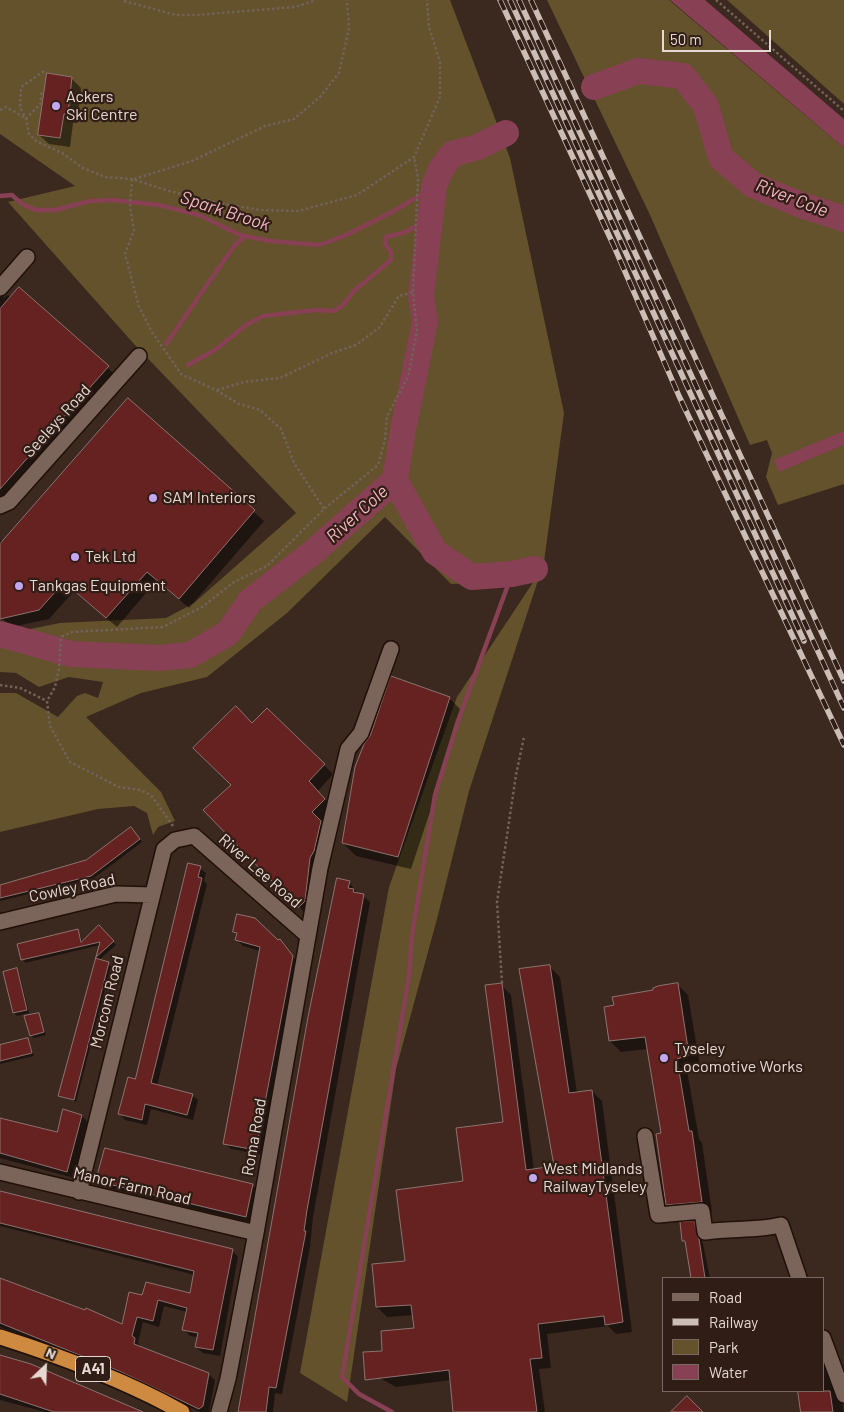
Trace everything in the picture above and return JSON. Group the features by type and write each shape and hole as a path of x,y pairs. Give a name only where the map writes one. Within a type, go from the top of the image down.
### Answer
{"highway":[{"name":"A41","path":"0,1337 92,1369 144,1391 182,1412"}],"street":[{"path":"0,288 27,258"},
{"name":"Seeleys Road","path":"0,506 9,502 139,356"},
{"name":"Roma Road","path":"219,1412 228,1379 256,1233 320,868 348,749 361,733 391,649"},
{"name":"Morcom Road","path":"79,1192 164,849 175,840 189,836"},
{"name":"River Lee Road","path":"189,836 194,836 307,935"},
{"name":"Cowley Road","path":"0,922 116,894 152,895"},
{"path":"645,1136 658,1215 702,1210 705,1232 768,1229 782,1225 799,1277"},
{"name":"Manor Farm Road","path":"0,1172 256,1233"},
{"path":"824,1341 844,1394"}],"path":[{"path":"124,1 176,15 197,15 295,7 316,0"},
{"path":"132,179 192,161 264,126 294,119 320,97 339,73 349,28 347,0"},
{"path":"189,836 170,823 159,804 151,795 140,790 119,787 70,762 50,726 47,701 55,687 59,669 61,637 72,632 163,627 202,607 234,582 267,566 324,509 378,466 385,440 387,416 408,377 417,331 414,292 418,186 414,157 440,97 440,62 429,27 427,0"},
{"path":"717,1 723,0"},
{"path":"717,1 844,111"},
{"path":"44,71 21,87 20,107 26,119 29,134 36,141 62,153 83,168 104,177 132,179 169,191 224,204 260,210 298,212 357,195 414,157"},
{"path":"26,119 41,103 41,90"},
{"path":"0,110 6,108 26,119"},
{"path":"132,179 133,188 130,206 134,230 125,254 139,307 152,332 181,374 216,390 239,404 260,410 281,429 294,463 324,509"},
{"path":"216,390 244,382 280,378 332,353 356,345 379,328 399,296 414,292"},
{"path":"0,685 20,688 47,701"},
{"path":"502,984 497,902 516,775 524,737"}],"green space":[{"path":"0,0 450,0 510,158 564,413 544,562 469,791 437,919 396,1069 347,1402 300,1373 389,887 457,697 534,581 451,584 385,517 287,613 207,677 141,693 86,717 161,792 175,821 158,827 153,835 147,813 134,806 98,809 0,832 0,693 16,693 58,717 77,696 85,693 98,698 103,682 69,677 39,687 16,673 0,672 0,642 30,629 60,623 166,618 194,603 296,513 134,344 8,202 75,186 0,134"},
{"path":"547,0 669,0 844,148 844,484 778,505 766,477 772,453 767,440 750,445 650,215"},
{"path":"727,0 844,0 844,104"}],"water":[{"path":"670,0 705,0 844,119 844,148"},
{"path":"844,431 844,445 779,472 774,460"}],"building":[{"name":"Ackers Ski Centre","path":"47,73 72,77 68,114 64,114 60,138 38,135"},
{"path":"19,287 109,366 0,489 0,309"},
{"name":"SAM Interiors","path":"128,398 255,510 179,599 147,572 106,618 64,582 39,610 0,619 0,544"},
{"path":"391,676 450,697 398,857 342,843 355,767 364,744 370,736"},
{"path":"236,706 252,723 267,708 325,764 309,781 325,799 312,812 321,821 314,851 310,858 305,901 298,908 203,810 231,785 193,748"},
{"path":"131,827 140,839 91,876 0,898 0,885 86,860"},
{"path":"188,863 201,866 198,877 202,878 151,1083 193,1094 187,1115 145,1104 142,1120 118,1114 128,1077 135,1079"},
{"path":"337,878 350,881 348,888 354,889 353,892 364,894 307,1210 304,1231 306,1231 276,1388 269,1387 266,1412 238,1412 308,1017"},
{"path":"237,914 255,918 278,940 280,939 293,956 256,1150 223,1144 260,947 235,940 237,933 233,932"},
{"path":"99,925 114,941 96,957 100,942 21,960 17,944 78,929 81,942"},
{"path":"96,958 109,962 74,1100 58,1096"},
{"name":"West Midlands RailwayTyseley","path":"550,965 569,1093 592,1090 623,1322 605,1325 604,1316 538,1324 542,1358 530,1359 537,1412 453,1412 449,1370 365,1380 363,1352 382,1351 381,1331 414,1328 411,1305 376,1307 372,1264 405,1261 396,1190 463,1181 456,1128 503,1122 485,985 502,983 526,1170 554,1166 519,969"},
{"path":"17,968 27,1010 13,1013 3,972"},
{"name":"Tyseley Locomotive Works","path":"678,983 689,1055 677,1059 689,1131 692,1131 702,1202 666,1205 656,1134 661,1133 645,1037 609,1041 604,1007 614,1005 612,997 653,990 653,988 658,986"},
{"path":"39,1013 44,1032 30,1036 24,1016"},
{"path":"28,1038 32,1053 0,1061 0,1045"},
{"path":"63,1109 82,1115 67,1172 0,1153 0,1118 57,1132"},
{"path":"105,1148 253,1184 246,1217 96,1181"},
{"path":"0,1191 233,1249 213,1350 195,1347 198,1333 182,1330 187,1308 158,1300 153,1321 137,1317 132,1336 135,1338 134,1344 209,1373 203,1406 199,1409 119,1371 0,1323 0,1278 85,1310 86,1308 122,1324 129,1292 142,1295 146,1282 190,1293 194,1271 0,1223"},
{"path":"694,1221 705,1277 691,1277 685,1241 682,1241 680,1222"},
{"path":"0,1355 31,1364 143,1412 54,1412 0,1394"},
{"path":"830,1391 833,1412 801,1412 798,1392"},
{"path":"687,1396 703,1412 671,1412"}],"waterway":[{"name":"River Cole","path":"594,87 638,71 683,76 706,106 721,158 753,185 801,205 844,219"},
{"name":"River Cole","path":"0,634 71,654 159,658 190,655 228,633 251,600 312,553 395,480 425,322 421,296 434,187 440,171 452,154 478,147 506,133"},
{"name":"Spark Brook","path":"0,196 12,195 22,204 36,210 55,210 90,201 113,200 159,205 199,215 240,235 270,241 319,245 344,236 392,212 434,187"},
{"path":"188,365 215,350 246,325 263,316 316,310 334,311 343,305 355,290 391,260 391,252 385,244 386,237 406,232 430,218"},
{"path":"166,344 234,246 245,236"},
{"path":"395,480 435,552 472,577 512,574 535,569"},
{"path":"392,1412 359,1394 342,1377 409,976 412,935 435,795 458,721 512,574"}],"railway":[{"path":"500,0 613,244 679,396 844,745"},
{"path":"510,0 804,641"},
{"path":"519,0 844,708"},
{"path":"531,0 844,681"}],"place":[{"name":"Ackers Ski Centre","path":"56,106"},
{"name":"SAM Interiors","path":"153,498"},
{"name":"Tek Ltd","path":"75,557"},
{"name":"Tankgas Equipment","path":"19,586"},
{"name":"Tyseley Locomotive Works","path":"664,1058"},
{"name":"West Midlands RailwayTyseley","path":"533,1178"}]}
